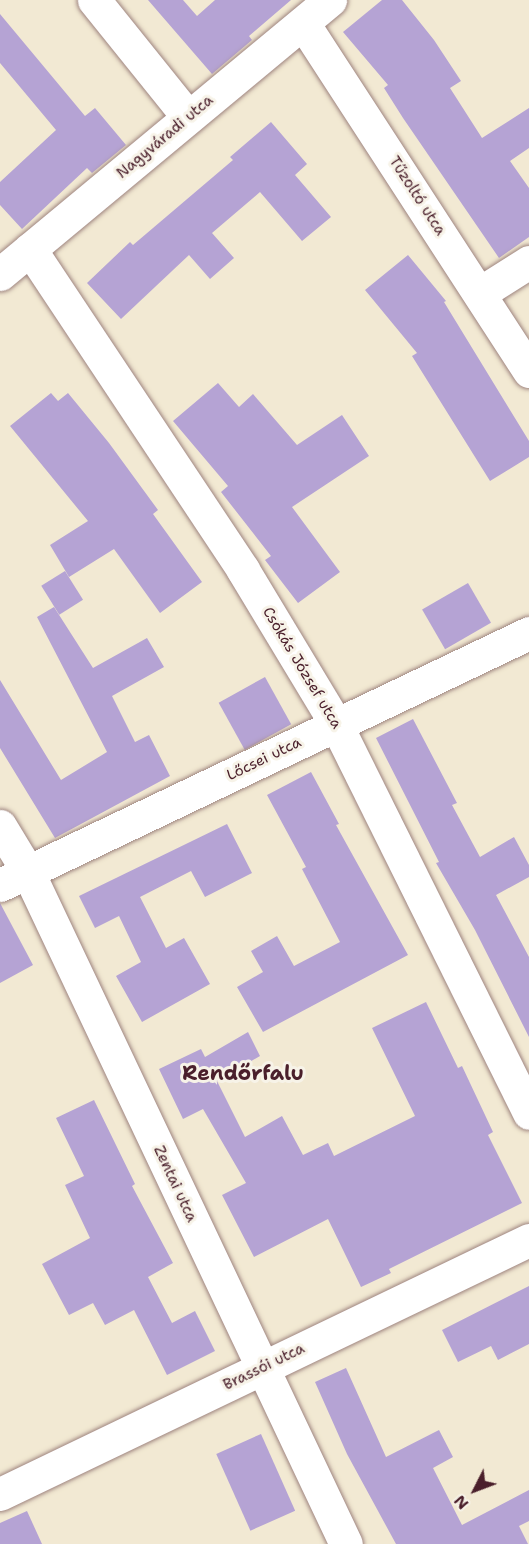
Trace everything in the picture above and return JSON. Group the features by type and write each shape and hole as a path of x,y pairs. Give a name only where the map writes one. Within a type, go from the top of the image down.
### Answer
{"street":[{"path":"93,0 188,117"},
{"name":"Nagyváradi utca","path":"0,274 330,0"},
{"name":"Tűzoltó utca","path":"303,23 529,371"},
{"name":"Csókás József utca","path":"30,249 243,570 336,724 529,1113"},
{"path":"480,293 529,262"},
{"name":"Lőcsei utca","path":"14,879 529,633"},
{"name":"Zentai utca","path":"0,826 14,879 262,1368 346,1544"},
{"name":"Brassói utca","path":"0,1494 529,1240"}],"building":[{"path":"148,0 183,0 197,16 215,0 291,0 249,36 252,40 212,74"},
{"path":"382,0 402,0 434,40 461,81 450,88 482,138 529,108 529,148 510,161 529,188 529,237 499,258 403,118 384,88 388,85 343,32"},
{"path":"0,14 85,116 95,108 126,145 92,173 87,168 22,229 0,205 0,182 56,130 0,63"},
{"path":"271,122 307,164 295,175 331,217 302,241 260,192 212,233 234,258 210,279 189,255 121,319 87,283 130,242 133,245 233,160 230,157"},
{"path":"408,255 446,301 444,302 529,441 529,457 490,481 412,356 417,353 365,290"},
{"path":"218,383 239,407 253,394 297,445 342,415 369,456 292,507 340,572 298,603 265,560 271,556 221,492 228,486 173,421"},
{"path":"51,393 58,401 68,393 109,443 158,510 153,514 202,582 160,613 114,549 69,577 50,545 88,521 10,426"},
{"path":"65,571 83,600 59,615 41,586"},
{"path":"468,583 491,623 445,649 422,610"},
{"path":"54,607 93,668 147,638 164,667 112,696 135,742 149,735 170,776 55,838 0,748 0,680 61,780 107,752 37,617"},
{"path":"265,677 291,724 245,750 219,703"},
{"path":"413,719 457,803 452,805 480,857 514,837 529,865 529,877 496,895 529,957 529,1037 475,930 436,863 439,862 376,738"},
{"path":"311,772 339,824 336,825 408,955 263,1032 237,987 263,972 251,951 277,936 294,966 340,942 302,869 306,867 267,795"},
{"path":"227,824 252,873 205,897 191,871 140,897 166,948 184,938 210,984 142,1022 116,976 141,962 119,916 95,928 79,896"},
{"path":"0,903 33,965 0,983"},
{"path":"426,1002 458,1068 462,1066 493,1132 488,1135 522,1203 389,1269 391,1273 361,1287 328,1219 254,1257 222,1195 246,1183 203,1109 183,1119 159,1069 201,1049 205,1057 248,1032 260,1056 217,1081 245,1137 282,1116 303,1155 328,1143 334,1156 415,1116 372,1028"},
{"path":"94,1100 135,1184 132,1186 173,1263 148,1277 172,1323 195,1311 215,1351 167,1375 134,1310 105,1325 93,1303 69,1315 42,1264 90,1238 65,1185 84,1176 56,1118"},
{"path":"529,1286 529,1344 498,1360 491,1346 458,1362 442,1330"},
{"path":"346,1368 386,1457 439,1430 453,1457 433,1468 462,1525 529,1490 529,1521 519,1526 528,1544 396,1544 347,1454 315,1382"},
{"path":"261,1434 295,1511 250,1531 216,1454"},
{"path":"27,1511 42,1544 0,1544 0,1523"}],"district":[{"name":"Rendőrfalu","path":"243,1073"}]}
